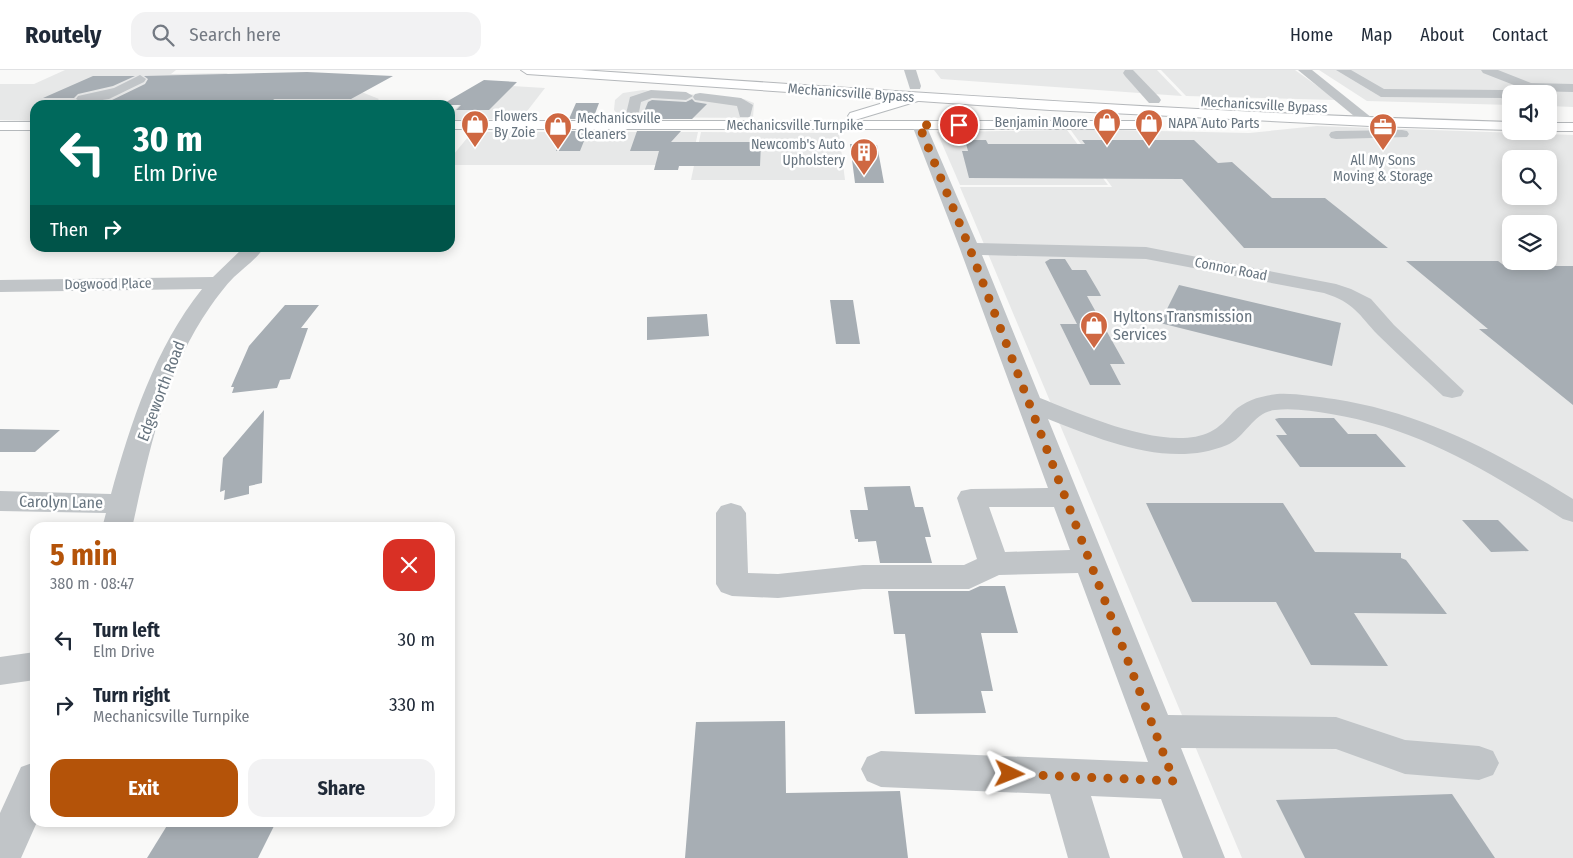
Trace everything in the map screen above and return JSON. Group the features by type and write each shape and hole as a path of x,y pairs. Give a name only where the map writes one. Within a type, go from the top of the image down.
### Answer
{"main road":[{"name":"Mechanicsville Bypass","path":"527,70 914,92 1154,100 1356,110"},
{"name":"Mechanicsville Bypass","path":"694,70 1103,109 1370,122 1502,126"},
{"path":"792,125 863,114 914,92 915,116 919,125"},
{"path":"1356,110 1502,114"},
{"path":"1557,115 1573,116"},
{"name":"Mechanicsville Turnpike","path":"455,125 1140,125 1370,122"},
{"path":"0,126 30,126"},
{"path":"1557,127 1573,127"}],"street":[{"path":"910,70 914,92"},
{"path":"1304,70 1370,122"},
{"path":"1342,70 1380,93 1502,94"},
{"path":"1487,70 1518,76 1529,87 1573,88"},
{"path":"1128,72 1154,100"},
{"path":"83,99 104,96 140,79"},
{"path":"634,114 634,100 650,94 692,97 743,108"},
{"path":"919,125 970,249 1204,858"},
{"path":"1336,135 1402,134"},
{"name":"Connor Road","path":"970,249 1146,253 1329,288 1344,293 1363,304 1386,330 1452,391"},
{"name":"Edgeworth Road","path":"120,516 148,415 174,348 193,314 216,283 250,252"},
{"name":"Dogwood Place","path":"0,286 216,283"},
{"path":"1028,402 1103,431 1168,445 1194,446 1220,439 1249,410 1262,404 1296,402 1344,408 1400,422 1457,444 1501,466 1573,512"},
{"path":"994,564 971,498 1065,497"},
{"name":"Carolyn Lane","path":"0,501 120,516"},
{"path":"731,513 732,584 778,586 863,577 969,577 994,564 1090,561"},
{"path":"0,671 30,667"},
{"path":"1155,731 1336,733 1405,758 1479,763"},
{"path":"881,770 1174,781"},
{"path":"1066,777 1089,858"},
{"path":"0,855 30,791"}],"shaded area":[{"path":"65,70 176,70 171,74 228,73 186,100 30,100 30,121 0,120 0,84 34,84"},
{"path":"934,70 1157,70 1182,96 941,79"},
{"path":"1161,70 1295,70 1337,100 1186,96"},
{"path":"1319,70 1573,70 1573,107 1557,106 1557,85 1502,85 1502,105 1367,101"},
{"path":"481,84 545,88 521,119 455,120 455,109"},
{"path":"643,90 744,99 754,103 753,118 620,117 614,110 615,100 623,93"},
{"path":"359,91 379,99 378,100 227,100"},
{"path":"1317,126 1502,133 1502,140 1557,140 1557,134 1573,135 1573,858 1242,858 960,187 1112,187 1070,129 1249,133"},
{"path":"1067,130 1108,185 960,185 937,132"},
{"path":"472,132 698,132 691,165 455,165 455,153"},
{"path":"701,132 839,133 845,180 691,180"}],"building":[{"path":"307,72 393,76 351,99 112,100 145,84 148,79 144,76"},
{"path":"93,76 135,76 113,86 78,94 74,98 43,98"},
{"path":"484,80 517,82 489,110 456,110 461,105 455,105 455,100 450,100"},
{"path":"692,99 695,102 707,104 692,119 641,119 648,102 652,100 686,102"},
{"path":"576,103 599,103 593,119 569,119"},
{"path":"564,131 588,131 580,151 556,151"},
{"path":"637,131 681,131 671,142 761,142 760,166 679,166 678,170 654,170 659,151 630,151"},
{"path":"965,140 986,140 988,144 1085,144 1082,140 1194,140 1218,163 1232,162 1272,198 1325,198 1388,248 1244,248 1182,179 969,178 962,151 968,151"},
{"path":"850,144 877,145 884,183 855,183"},
{"path":"1050,259 1065,259 1072,270 1086,270 1099,292 1101,296 1087,296 1125,364 1110,364 1121,385 1090,385 1060,324 1077,324 1045,262"},
{"path":"1406,261 1498,261 1502,264 1502,270 1557,270 1557,266 1573,266 1573,405 1479,329 1488,329"},
{"path":"1179,285 1341,323 1332,366 1160,323"},
{"path":"830,300 853,300 860,344 836,344"},
{"path":"285,305 319,305 301,328 308,328 290,379 280,380 277,388 232,393 234,387 231,387 249,346"},
{"path":"707,314 709,336 647,340 647,317"},
{"path":"264,410 262,483 249,486 249,494 224,500 225,490 220,492 223,458"},
{"path":"1334,418 1348,434 1376,434 1406,467 1300,467 1276,435 1287,435 1275,419"},
{"path":"0,429 60,430 35,452 0,452"},
{"path":"910,486 915,507 923,507 931,537 925,537 932,563 880,563 876,541 858,542 858,539 855,539 850,510 868,510 864,487"},
{"path":"1146,503 1283,503 1315,552 1401,553 1401,558 1406,560 1447,614 1354,613 1388,666 1311,665 1276,602 1192,602"},
{"path":"1462,520 1498,520 1529,551 1491,552"},
{"path":"980,586 1005,586 1018,633 981,633 993,691 981,691 986,713 915,714 905,634 894,634 888,591 969,591"},
{"path":"785,721 786,793 900,791 908,858 685,858 696,722"},
{"path":"1452,794 1495,858 1305,858 1276,800"},
{"path":"166,827 274,827 258,858 147,858"}],"place":[{"name":"Benjamin Moore","path":"1107,146"},
{"name":"NAPA Auto Parts","path":"1149,147"},
{"name":"Flowers By Zoie","path":"475,148"},
{"name":"Mechanicsville Cleaners","path":"558,150"},
{"name":"All My Sons Moving & Storage","path":"1383,151"},
{"name":"Newcomb's Auto Upholstery","path":"864,176"},
{"name":"Hyltons Transmission Services","path":"1094,349"}],"route":[{"path":"959,125 919,125 970,249 1174,781 1010,774"}]}
